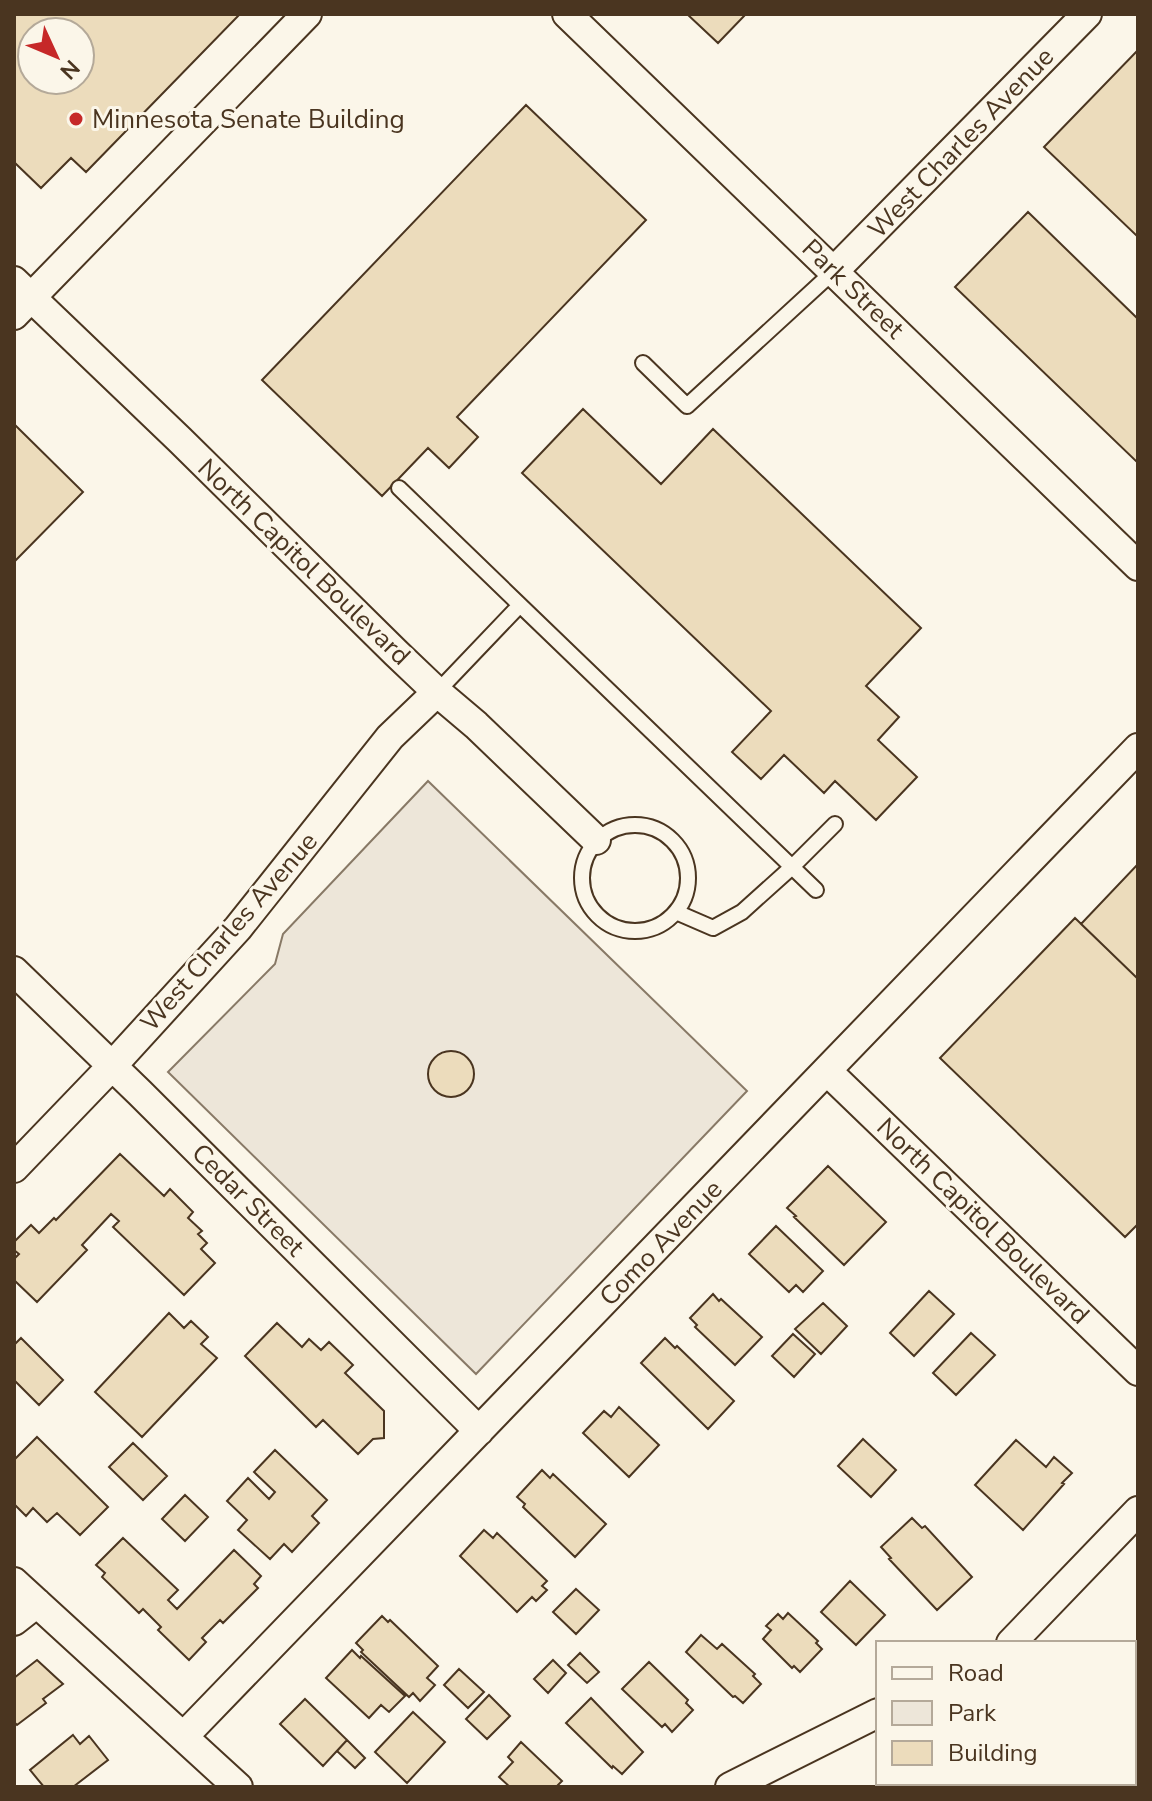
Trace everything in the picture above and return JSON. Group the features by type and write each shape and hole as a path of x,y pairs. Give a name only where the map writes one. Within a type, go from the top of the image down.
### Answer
{"street":[{"path":"20,298 307,14"},
{"name":"Park Street","path":"567,14 1138,566"},
{"name":"West Charles Avenue","path":"834,271 1087,14"},
{"name":"North Capitol Boulevard","path":"20,298 180,440 437,692 476,725 596,840"},
{"name":"West Charles Avenue","path":"14,1168 238,928 390,737 437,692"},
{"name":"Como Avenue","path":"184,1736 1138,748"},
{"name":"Cedar Street","path":"14,971 479,1431"},
{"name":"North Capitol Boulevard","path":"827,1071 1138,1371"},
{"path":"1013,1641 1138,1511"},
{"path":"14,1582 238,1787"},
{"path":"14,1621 37,1603"},
{"path":"730,1787 876,1714"}],"lane":[{"path":"643,363 687,406 834,271"},
{"path":"399,488 816,890"},
{"path":"437,692 520,605"},
{"path":"676,912 713,928 742,912 835,824"},
{"path":"632,825 650,827 666,834 678,846 688,871 685,897 676,912 663,924 647,930 629,931 612,927 598,917 587,903 582,886 583,868 596,840 615,829 632,825"}],"green space":[{"path":"428,781 747,1091 476,1374 168,1072 275,964 283,934"}],"building":[{"name":"Minnesota Senate Building","path":"14,14 240,14 86,172 71,158 41,188 14,162"},
{"path":"687,14 746,14 718,43"},
{"path":"1138,50 1138,237 1044,147"},
{"path":"526,105 646,220 457,417 478,437 449,468 428,448 382,496 262,380"},
{"path":"1028,212 1138,319 1138,463 955,287"},
{"path":"583,409 661,484 713,429 921,628 866,686 899,717 878,740 917,777 876,820 835,781 824,793 784,755 761,779 732,752 771,711 522,473"},
{"path":"14,424 83,492 14,562"},
{"path":"1138,864 1138,979 1081,924"},
{"path":"1075,918 1138,979 1138,1224 1125,1237 940,1058"},
{"path":"451,1051 467,1058 474,1074 467,1090 451,1097 435,1090 428,1074 435,1058"},
{"path":"120,1154 164,1196 170,1189 193,1212 188,1218 202,1231 198,1234 207,1243 201,1249 215,1263 184,1295 113,1227 119,1221 111,1214 82,1245 87,1250 37,1302 14,1280 14,1259 19,1254 14,1250 14,1242 31,1225 39,1233 54,1218 56,1220"},
{"path":"828,1166 886,1222 844,1265 787,1208"},
{"path":"776,1226 823,1271 803,1292 796,1285 789,1292 749,1254"},
{"path":"929,1291 954,1314 914,1356 890,1333"},
{"path":"713,1294 762,1337 735,1365 695,1327 697,1325 690,1318"},
{"path":"823,1303 847,1326 821,1354 795,1329"},
{"path":"169,1313 184,1328 191,1321 208,1337 201,1344 217,1358 142,1437 95,1392"},
{"path":"277,1323 302,1347 309,1339 321,1350 329,1342 353,1365 345,1373 384,1411 384,1438 373,1439 358,1454 323,1420 316,1427 245,1356"},
{"path":"971,1333 995,1355 956,1395 933,1373"},
{"path":"793,1334 815,1354 794,1377 772,1356"},
{"path":"21,1338 63,1380 39,1405 14,1380 14,1345"},
{"path":"665,1338 734,1401 708,1429 641,1363"},
{"path":"619,1407 659,1445 629,1477 583,1433 604,1411 611,1417"},
{"path":"37,1437 108,1507 80,1535 57,1513 47,1522 33,1508 26,1516 14,1504 14,1460"},
{"path":"863,1439 896,1470 871,1497 838,1466"},
{"path":"1016,1440 1046,1467 1054,1457 1072,1473 1023,1530 975,1485"},
{"path":"133,1443 167,1476 143,1500 109,1467"},
{"path":"275,1450 327,1500 312,1516 319,1523 292,1552 284,1544 270,1559 238,1530 247,1520 227,1501 248,1478 269,1499 275,1492 254,1472"},
{"path":"542,1470 550,1478 553,1474 606,1524 575,1557 523,1507 525,1504 517,1497"},
{"path":"185,1495 208,1517 185,1541 162,1519"},
{"path":"912,1518 922,1528 925,1526 972,1577 937,1610 881,1547"},
{"path":"484,1530 493,1538 497,1533 547,1581 542,1586 547,1590 536,1601 532,1597 517,1612 460,1556"},
{"path":"123,1538 178,1590 168,1600 177,1609 234,1550 261,1576 254,1584 258,1588 223,1623 220,1620 202,1638 206,1642 189,1660 158,1630 161,1627 143,1609 139,1613 102,1577 105,1573 96,1565"},
{"path":"850,1581 885,1615 856,1645 821,1612"},
{"path":"576,1589 599,1610 576,1634 553,1612"},
{"path":"788,1613 818,1641 816,1643 822,1649 800,1672 763,1639 771,1630 766,1626 778,1614 783,1619"},
{"path":"382,1616 438,1666 427,1678 435,1685 420,1701 413,1693 409,1697 361,1652 363,1650 356,1643"},
{"path":"701,1635 717,1649 722,1644 755,1674 753,1676 761,1684 743,1703 686,1652"},
{"path":"352,1650 405,1696 389,1712 381,1705 369,1718 326,1678"},
{"path":"580,1653 599,1672 587,1683 568,1665"},
{"path":"37,1660 63,1684 43,1699 46,1703 17,1725 14,1722 14,1678"},
{"path":"553,1660 566,1673 548,1693 534,1679"},
{"path":"649,1662 688,1700 686,1703 693,1710 672,1732 665,1724 662,1727 622,1689"},
{"path":"459,1669 484,1692 468,1708 444,1685"},
{"path":"489,1695 510,1716 487,1739 466,1719"},
{"path":"591,1698 643,1752 622,1774 566,1723"},
{"path":"305,1699 347,1740 323,1766 280,1724"},
{"path":"413,1712 445,1742 407,1783 375,1752"},
{"path":"73,1735 80,1744 89,1736 108,1760 73,1787 44,1787 30,1770"},
{"path":"347,1740 365,1758 355,1768 337,1751"},
{"path":"521,1742 562,1781 556,1787 510,1787 499,1777 513,1762 508,1757"},
{"path":"965,1785 1007,1787 966,1787"}],"place":[{"name":"Minnesota Senate Building","path":"76,119"}]}
